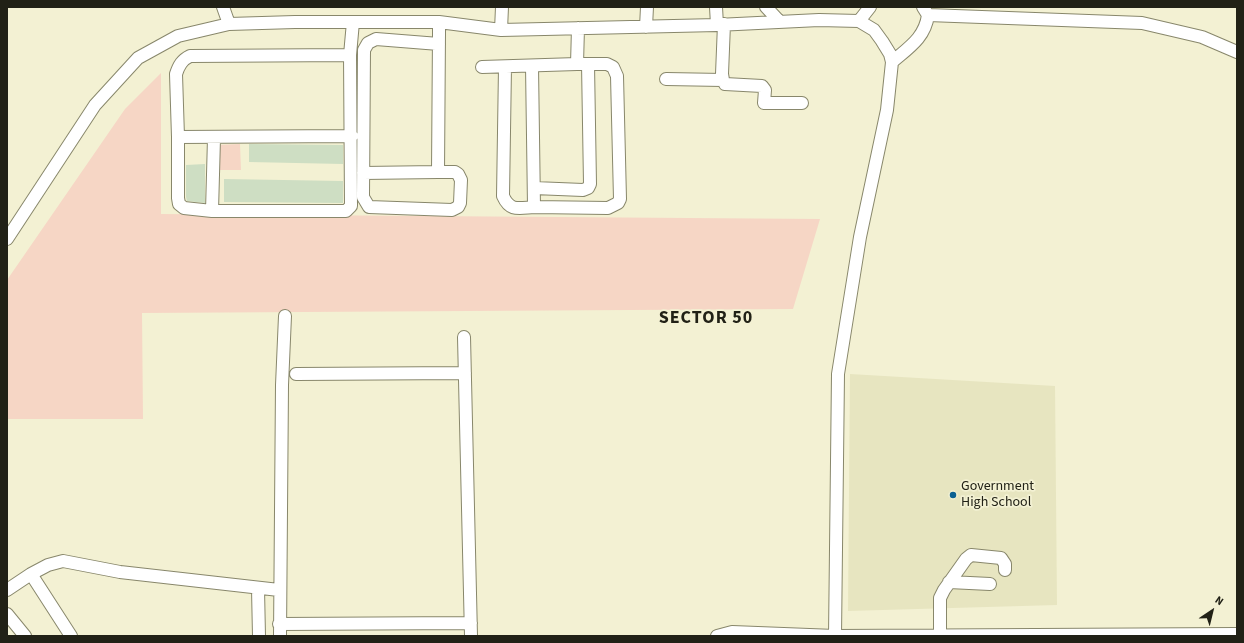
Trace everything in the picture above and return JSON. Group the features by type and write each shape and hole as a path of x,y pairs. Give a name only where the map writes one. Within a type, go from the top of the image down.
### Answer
{"street":[{"path":"223,7 229,24"},
{"path":"501,30 502,7"},
{"path":"646,27 647,7"},
{"path":"716,7 721,25 723,80 725,84 762,86 765,90 764,103 802,103"},
{"path":"766,7 780,22"},
{"path":"860,21 870,7"},
{"path":"892,62 922,35 927,26 925,11 1142,23 1202,36 1237,52"},
{"path":"7,239 95,105 138,58 178,36 229,24 295,22 439,22 501,30 721,25 819,20 860,21 874,30 890,54 892,62 887,110 860,237 838,374 835,636"},
{"path":"350,55 190,56 183,60 179,65 176,74 179,204 188,209 212,211 346,210 351,206 352,136 350,55 352,22"},
{"path":"438,172 439,22"},
{"path":"534,188 583,190 588,188 590,184 582,64 578,28"},
{"path":"363,174 455,172 461,180 461,198 458,207 452,210 370,207 363,197 363,174 364,50 368,43 376,39 439,44"},
{"path":"482,67 607,64 613,67 617,76 620,199 618,203 608,208 514,208 506,204 503,196 505,67"},
{"path":"532,66 534,207"},
{"path":"666,79 723,80"},
{"path":"178,137 214,138 352,136"},
{"path":"212,211 214,138"},
{"path":"285,316 282,385 279,630 471,623"},
{"path":"464,337 472,636"},
{"path":"296,374 464,373"},
{"path":"940,636 940,598 949,582 966,559 971,555 1001,558 1006,564 1005,570"},
{"path":"7,590 48,565 63,561 120,572 280,590"},
{"path":"31,574 71,636"},
{"path":"949,582 990,584"},
{"path":"258,588 260,636"},
{"path":"7,614 24,636"},
{"path":"717,636 732,632 835,636 1237,634"}],"shaded area":[{"path":"161,73 161,214 820,219 793,309 142,313 143,419 7,419 7,280 125,109"},
{"path":"240,144 241,170 217,170 216,145"},
{"name":"Government High School","path":"850,374 1055,386 1057,605 848,611"}],"building":[{"path":"249,144 343,145 343,164 249,162"},
{"path":"205,164 205,203 187,201 186,165"},
{"path":"224,179 343,181 343,203 224,202"}],"place":[{"name":"Government High School","path":"953,495"}],"district":[{"name":"SECTOR 50","path":"706,319"}]}
